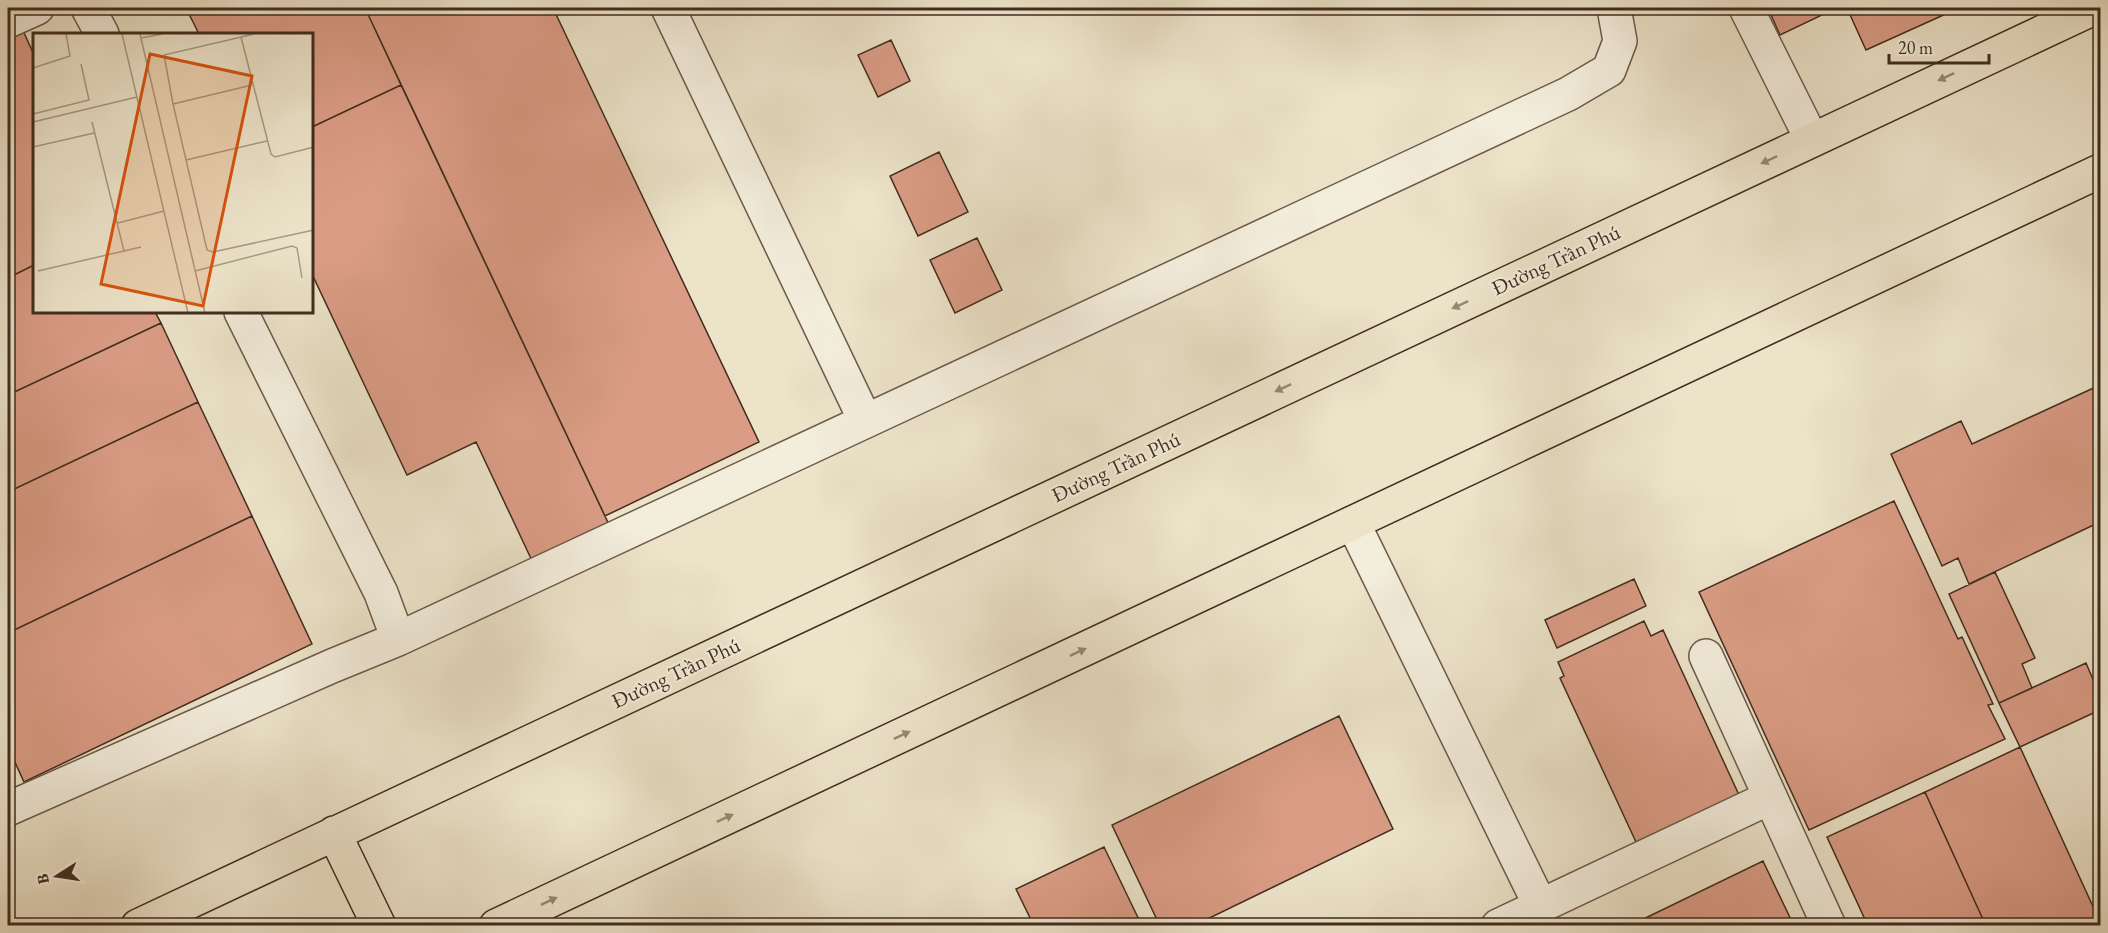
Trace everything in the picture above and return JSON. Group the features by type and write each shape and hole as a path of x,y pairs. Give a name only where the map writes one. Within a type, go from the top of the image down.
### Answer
{"main road":[{"name":"Đường Trần Phú","path":"138,926 2094,8"},
{"path":"496,926 2100,171"},
{"path":"334,833 379,926"}],"lane":[{"path":"8,21 37,8"},
{"path":"88,8 101,33"},
{"path":"668,8 865,420"},
{"path":"8,809 398,639 1568,94 1609,70 1620,41 1614,8"},
{"path":"1746,8 1812,140"},
{"path":"242,314 381,593 398,639"},
{"path":"1353,523 1540,905"},
{"path":"1706,656 1829,926"},
{"path":"1498,926 1769,798"}],"building":[{"path":"186,8 365,8 401,85 314,126 314,33 198,33"},
{"path":"365,8 553,8 759,442 605,516"},
{"path":"1768,8 1818,8 1822,15 1780,35"},
{"path":"1847,8 1959,8 1866,50"},
{"path":"21,26 33,53 33,266 8,278 8,33"},
{"path":"891,40 910,81 878,97 858,55"},
{"path":"401,85 612,531 535,567 476,442 407,475 314,278 314,126"},
{"path":"939,152 968,212 918,236 890,176"},
{"path":"977,238 1002,290 955,313 930,260"},
{"path":"33,266 33,314 156,314 161,323 8,395 8,278"},
{"path":"161,323 198,402 8,492 8,395"},
{"path":"2100,385 2100,522 1969,584 1958,558 1942,566 1891,454 1961,421 1972,444"},
{"path":"198,402 252,516 8,633 8,492"},
{"path":"1894,501 1958,639 1962,637 1993,704 1988,705 2005,739 1809,830 1699,592"},
{"path":"252,516 312,644 24,782 8,747 8,633"},
{"path":"1995,572 2035,658 2022,664 2032,688 1999,703 1949,594"},
{"path":"1634,579 1646,606 1557,648 1545,620"},
{"path":"1644,621 1651,636 1663,630 1739,795 1636,842 1560,678 1564,676 1558,662"},
{"path":"2086,663 2100,696 2100,710 2020,747 1999,703"},
{"path":"1339,716 1393,829 1193,926 1160,926 1112,825"},
{"path":"2020,747 2100,926 1986,926 1925,792"},
{"path":"1925,792 1986,926 1868,926 1827,837"},
{"path":"1104,847 1142,926 1034,926 1016,889"},
{"path":"1763,861 1794,926 1629,926"}]}
